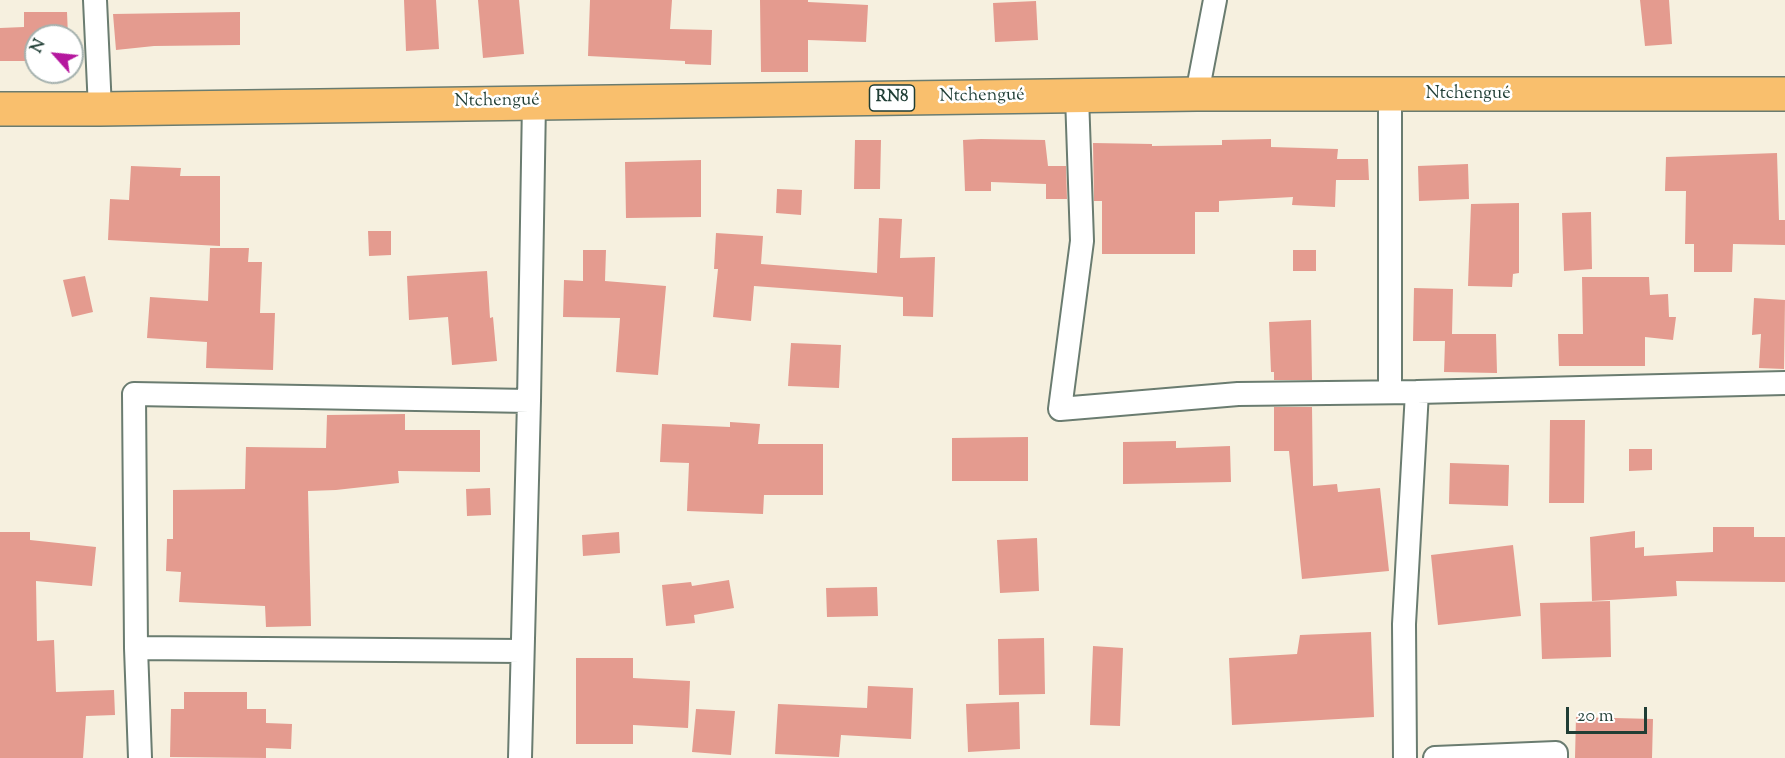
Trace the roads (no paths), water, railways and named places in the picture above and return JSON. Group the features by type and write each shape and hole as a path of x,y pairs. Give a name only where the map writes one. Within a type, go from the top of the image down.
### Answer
{"main road":[{"name":"Ntchengué","path":"0,109 1197,94 1785,94"}],"street":[{"path":"95,0 100,109"},
{"path":"1197,94 1215,0"},
{"path":"1390,95 1390,392"},
{"path":"1077,96 1082,241 1060,410 1238,393 1417,392 1785,383"},
{"path":"520,758 534,102"},
{"path":"1405,758 1404,624 1417,392"},
{"path":"140,758 136,648 134,394 529,401"},
{"path":"136,648 522,651"},
{"path":"1435,758 1556,753 1556,758"}]}
